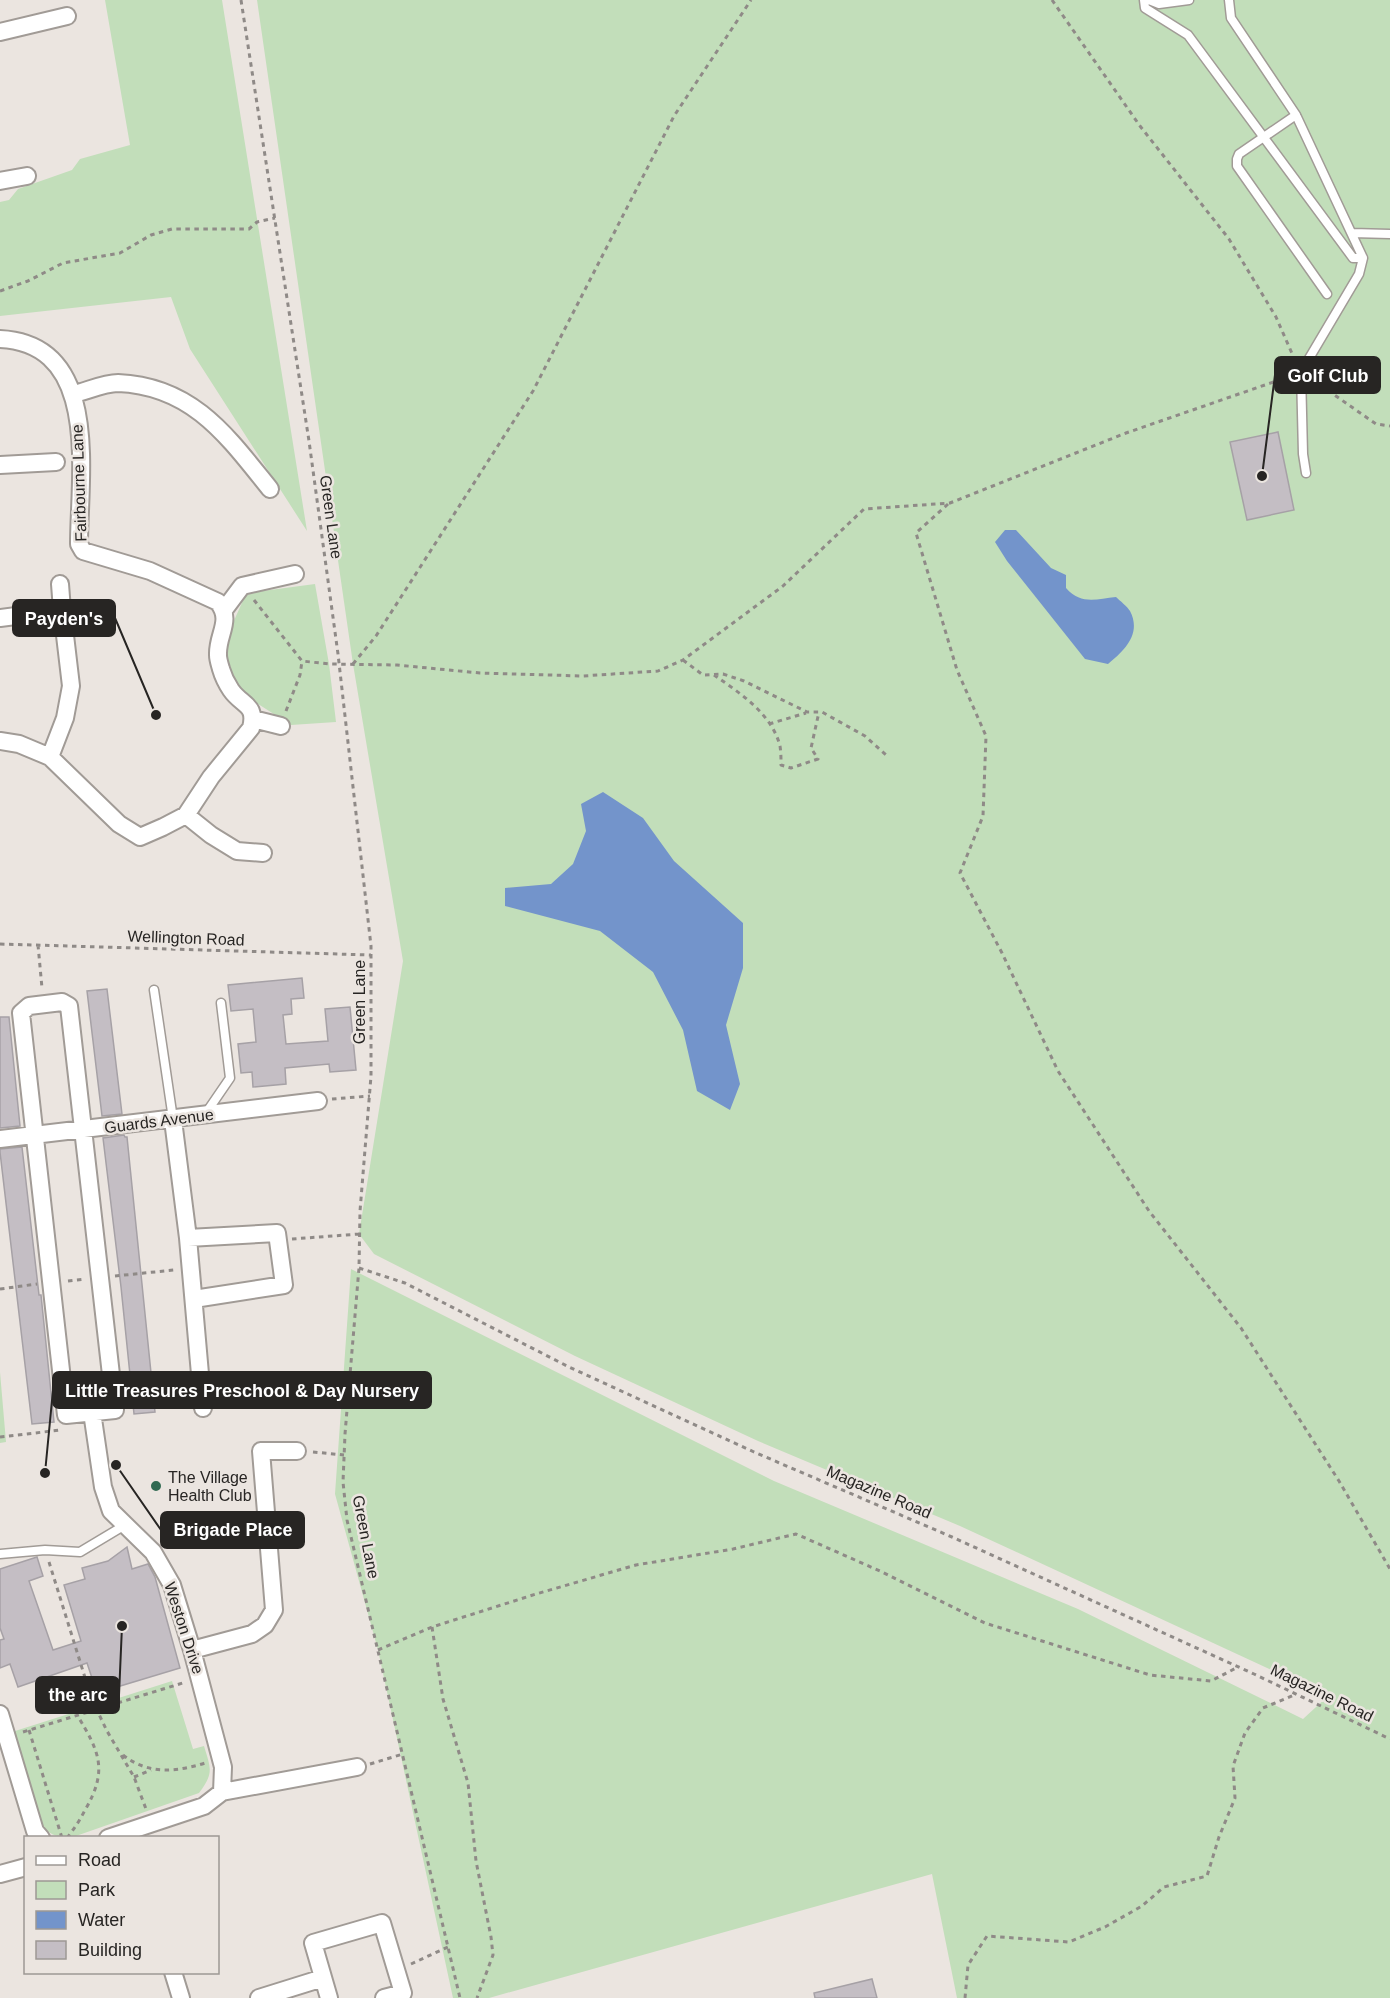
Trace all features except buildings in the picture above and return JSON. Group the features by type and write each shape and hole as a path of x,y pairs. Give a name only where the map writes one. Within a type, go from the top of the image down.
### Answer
{"street":[{"path":"0,32 67,16"},
{"path":"0,181 27,177"},
{"name":"Fairbourne Lane","path":"0,339 15,340 42,351 64,373 74,394 81,461 79,544 83,551 150,571 218,602 224,610"},
{"path":"74,394 116,383 153,388 191,405 224,433 270,489"},
{"path":"0,465 56,462"},
{"path":"0,741 19,744 50,757 119,824 140,837 163,828 186,815 211,777 251,728 253,719 251,709 231,691 222,672 218,656 225,622 224,610 242,586 295,574"},
{"path":"50,757 65,718 71,686 60,584"},
{"path":"0,618 62,610"},
{"path":"253,719 279,725"},
{"path":"186,815 211,835 237,851 263,853"},
{"path":"62,1002 69,1006 84,1130 115,1410 94,1420 66,1415 21,1013 29,1006 44,1003 62,1002"},
{"name":"Guards Avenue","path":"0,1139 318,1101"},
{"path":"173,1120 188,1238 203,1408"},
{"path":"188,1238 277,1233 284,1285 194,1299"},
{"name":"Weston Drive","path":"94,1420 103,1487 111,1511 153,1552 176,1584 221,1757 224,1773 222,1792"},
{"path":"192,1650 252,1634 265,1625 274,1610 261,1451 297,1451"},
{"path":"0,1714 35,1831 39,1836"},
{"path":"132,1834 152,1824 204,1806 222,1792 357,1767"},
{"path":"0,1874 24,1867"},
{"path":"329,1998 313,1943 382,1923 403,1993 384,1998"},
{"path":"174,1974 181,1998"},
{"path":"258,1998 323,1978"}],"lane":[{"path":"1144,0 1145,8 1188,34 1353,258 1363,258"},
{"path":"1149,0 1159,4 1188,0"},
{"path":"1229,0 1232,18 1296,115 1363,258 1359,274 1301,372 1303,454 1306,472"},
{"path":"1296,115 1239,154 1237,166 1327,294"},
{"path":"1352,233 1390,234"},
{"path":"154,990 173,1120"},
{"path":"204,1116 230,1078 221,1003"},
{"path":"0,1554 45,1550 80,1552 125,1525"}],"path":[{"name":"Green Lane","path":"241,0 307,429 339,664 371,955 370,1096 344,1455 343,1482 347,1520 460,1998"},
{"path":"353,664 376,636 533,391 674,117 751,0"},
{"path":"1052,0 1140,126 1229,239 1276,317 1301,372 1376,424 1390,426"},
{"path":"0,291 28,281 63,263 120,253 151,235 172,229 249,229 257,222 275,218"},
{"path":"242,586 302,661 397,665 480,673 583,676 658,671 683,660 783,586 864,508 950,503 1126,433 1301,372"},
{"path":"950,503 916,533 957,670 986,736 983,816 960,873 1002,953 1058,1071 1149,1211 1241,1328 1339,1481 1390,1569"},
{"path":"683,660 703,675 723,674 744,681 807,712"},
{"path":"279,725 289,706 300,675 302,661"},
{"path":"713,674 740,693 769,724 780,746 781,765 791,768 818,759 811,748 819,712"},
{"path":"769,724 807,712 822,712 865,736 886,755"},
{"name":"Wellington Road","path":"0,944 371,955"},
{"path":"38,945 44,1003"},
{"path":"318,1101 370,1096"},
{"path":"278,1240 359,1234"},
{"name":"Magazine Road","path":"358,1268 405,1283 568,1367 754,1452 952,1537 1238,1666 1390,1738"},
{"path":"0,1437 94,1420"},
{"path":"297,1451 344,1455"},
{"path":"378,1650 432,1627 636,1565 733,1549 796,1534 880,1571 985,1623 1150,1676 1211,1682 1238,1666"},
{"path":"45,1550 96,1710 134,1777 152,1824"},
{"path":"432,1627 443,1699 468,1783 476,1861 491,1937 493,1955 477,1998"},
{"path":"7,1737 200,1677"},
{"path":"965,1998 968,1965 987,1936 1069,1942 1105,1927 1142,1906 1164,1887 1207,1876 1219,1837 1235,1798 1233,1766 1245,1733 1263,1708 1296,1694"},
{"path":"68,1836 94,1796 99,1779 99,1766 93,1741 77,1715"},
{"path":"29,1730 61,1836"},
{"path":"120,1752 137,1765 152,1770 186,1768 221,1757"},
{"path":"357,1767 403,1754"},
{"path":"134,1777 152,1770"},
{"path":"396,1971 448,1947"}],"green space":[{"path":"105,0 222,0 307,531 190,349 171,297 0,316 0,202 9,200 18,189 72,170 80,159 130,145"},
{"path":"257,0 1390,0 1390,1998 957,1998 932,1874 489,1998 453,1998 378,1650 335,1494 351,1269 774,1481 1078,1609 1303,1719 1328,1696 960,1526 758,1441 575,1356 374,1254 359,1234 403,961 353,664"},
{"path":"315,584 329,664 336,722 291,725 255,702 237,686 225,653 232,625 245,596 255,592"},
{"path":"0,1372 6,1442 0,1443"},
{"path":"172,1681 193,1749 204,1746 210,1771 199,1793 76,1836 57,1836 49,1832 39,1820 12,1732"}],"water":[{"path":"1005,530 1016,530 1051,568 1066,575 1066,588 1077,597 1095,600 1116,597 1129,609 1133,619 1133,634 1125,648 1108,664 1085,659 1007,561 995,542"},
{"path":"603,792 643,818 674,861 743,923 743,968 726,1025 740,1084 730,1110 697,1091 683,1030 653,972 600,931 505,906 505,888 551,884 573,864 586,831 581,804"}],"place":[{"name":"Golf Club","path":"1262,476"},
{"name":"Payden's","path":"156,715"},
{"name":"Brigade Place","path":"116,1465"},
{"name":"Little Treasures Preschool & Day Nursery","path":"45,1473"},
{"name":"The Village Health Club","path":"156,1486"},
{"name":"the arc","path":"122,1626"}]}
